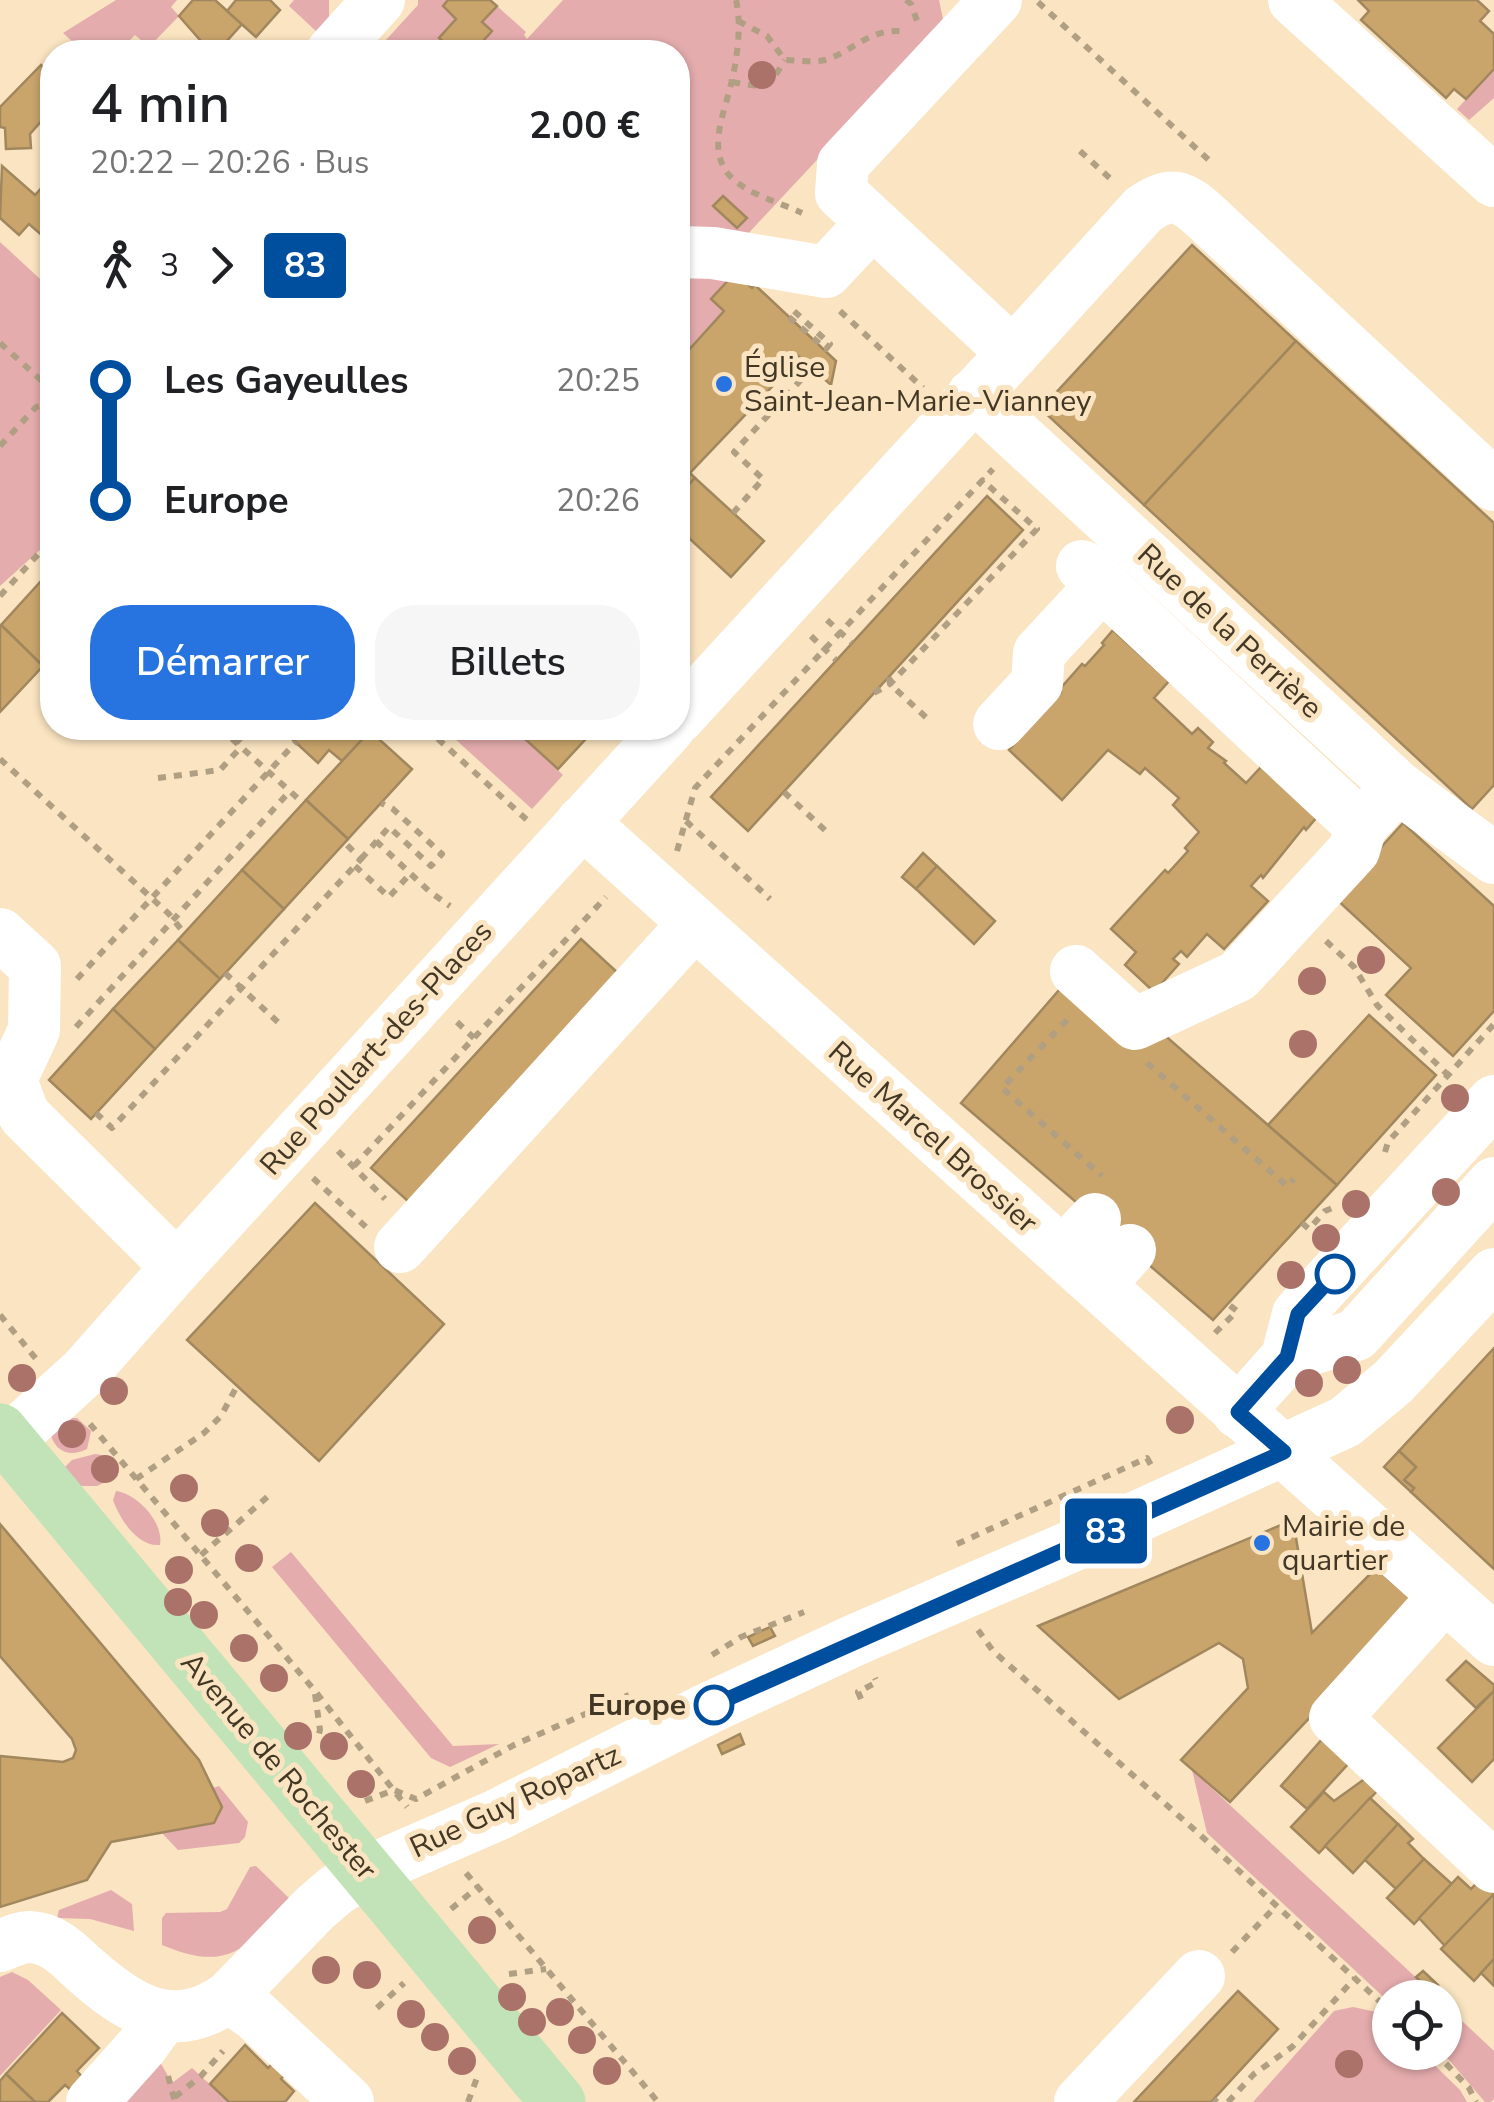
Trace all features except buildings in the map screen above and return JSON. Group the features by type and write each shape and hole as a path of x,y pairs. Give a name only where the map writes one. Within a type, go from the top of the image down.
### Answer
{"main road":[{"name":"Avenue de Rochester","path":"4,1436 558,2102"}],"street":[{"path":"343,40 379,0"},
{"path":"1294,0 1494,181"},
{"path":"999,2 843,164 841,194 1013,352"},
{"path":"690,705 1143,210 1159,198 1177,197 1193,204 1494,485"},
{"path":"690,252 713,253 804,277 826,272 872,223"},
{"name":"Rue de la Perrière","path":"963,406 1398,786 1490,848"},
{"path":"999,724 1037,683 1039,653 1092,576 1360,826"},
{"name":"Rue Poullart-des-Places","path":"4,1436 74,1382 658,740"},
{"path":"1072,995 1134,1024 1238,976 1354,850 1360,826 1398,786"},
{"name":"Rue Marcel Brossier","path":"570,836 694,924 1100,1238 1238,1412 1494,1640"},
{"path":"398,1240 694,924"},
{"path":"18,950 34,1030 11,1080 24,1115 176,1266"},
{"path":"1238,1412 1287,1357 1298,1314 1494,1101"},
{"path":"1287,1357 1356,1335 1494,1183"},
{"name":"Rue Guy Ropartz","path":"229,1997 326,1899 368,1871 497,1814 707,1709 1323,1434 1365,1408 1393,1382 1494,1274"},
{"path":"1445,1596 1335,1718 1494,1867"},
{"path":"13,1941 43,1939 60,1947 118,1998 147,2013 197,2014 229,1997 254,2015 348,2102"},
{"path":"1080,2102 1200,1976"},
{"path":"92,2102 163,2016"}],"path":[{"path":"736,0 738,21 732,82 720,123 721,164 749,190 804,214 792,228 799,234 804,277 794,311 830,344 826,349 790,318"},
{"path":"785,60 824,60 863,38 895,30 922,35 906,0"},
{"path":"999,2 1224,174"},
{"path":"738,21 767,36 785,60"},
{"path":"732,82 761,87 774,80 785,60"},
{"path":"804,277 963,406"},
{"path":"0,342 40,379"},
{"path":"733,513 763,480 734,452 812,368"},
{"path":"0,446 40,406"},
{"path":"674,861 696,788 984,476 1037,529 874,693"},
{"path":"0,596 40,552"},
{"path":"824,617 852,643"},
{"path":"808,626 811,636 836,660"},
{"path":"890,680 931,722"},
{"path":"233,740 303,803"},
{"path":"158,778 220,770 242,740"},
{"path":"442,740 570,836"},
{"path":"18,950 78,980 296,742"},
{"path":"0,760 152,898 184,934"},
{"path":"75,1028 290,791"},
{"path":"784,792 828,833"},
{"path":"96,1114 112,1128 389,828 431,866 442,854 393,809 381,803"},
{"path":"686,821 770,900"},
{"path":"376,842 462,914"},
{"path":"345,843 388,897 410,874"},
{"path":"354,1166 471,1035 608,895"},
{"path":"1325,940 1354,968 1377,1005 1448,1075"},
{"path":"225,973 280,1024"},
{"path":"1072,995 1002,1088 1100,1238"},
{"path":"1381,1166 1388,1142 1494,1024"},
{"path":"1138,1055 1287,1186 1294,1179"},
{"path":"330,1144 354,1166 398,1240"},
{"path":"307,1174 398,1240"},
{"path":"1302,1223 1308,1229 1325,1211 1318,1205"},
{"path":"0,1315 74,1382 136,1479 315,1691 417,1820"},
{"path":"136,1479 204,1432 221,1416 237,1386"},
{"path":"202,1555 274,1492"},
{"path":"953,1598 994,1651 1372,1994"},
{"path":"454,1862 479,1886 658,2102"},
{"path":"442,1916 479,1886"},
{"path":"1200,1976 1216,1969 1276,1906"},
{"path":"1228,2102 1254,2074 1292,2047 1354,1978"},
{"path":"377,2008 408,1979"},
{"path":"1452,2070 1476,2102"},
{"path":"468,2102 477,2076"}],"shaded area":[{"path":"116,0 177,0 171,7 179,16 156,40 141,40 135,35 130,40 71,40 63,33"},
{"path":"294,0 329,0 329,19 317,32 289,6"},
{"path":"418,0 448,0 443,6 456,19 442,40 386,40 418,5"},
{"path":"563,0 939,0 944,24 743,239 690,239 690,40 485,40 492,31 482,22 497,6 526,32 527,39"},
{"path":"1494,69 1494,98 1469,120 1457,109"},
{"path":"0,242 40,279 40,550 0,586"},
{"path":"690,263 732,265 724,311 690,349"},
{"path":"456,740 526,740 563,775 532,809"},
{"path":"67,1418 77,1418 91,1431 87,1449 65,1452 54,1442 51,1436"},
{"path":"95,1454 109,1456 116,1462 118,1476 97,1486 74,1486 65,1467 72,1460"},
{"path":"116,1491 133,1498 148,1511 158,1528 160,1545 144,1542 131,1531 113,1500"},
{"path":"291,1552 453,1746 499,1744 450,1767 431,1758 272,1567"},
{"path":"1192,1770 1419,1980 1372,1980 1372,1986 1207,1833"},
{"path":"219,1786 248,1822 245,1837 239,1843 178,1850 161,1832 214,1823 222,1807 213,1788"},
{"path":"256,1866 293,1902 249,1943 221,1956 205,1957 162,1945 162,1918 166,1913 227,1909 250,1867"},
{"path":"111,1890 132,1904 134,1931 90,1919 57,1918 59,1910"},
{"path":"12,1972 28,1980 61,2010 0,2076 0,1977"},
{"path":"1353,2007 1372,2011 1372,2070 1439,2070 1467,2102 1253,2102 1334,2011"},
{"path":"1462,2021 1494,2051 1494,2099 1485,2102 1458,2070 1462,2070"},
{"path":"160,2062 172,2083 192,2068 229,2102 109,2102"}],"bus line":[{"name":"83","path":"714,1705 1284,1452 1238,1412 1287,1357 1298,1314 1335,1274"}],"place":[{"name":"Église Saint-Jean-Marie-Vianney","path":"724,384"},
{"name":"Mairie de quartier","path":"1262,1543"},
{"name":"Europe","path":"714,1705"}]}
